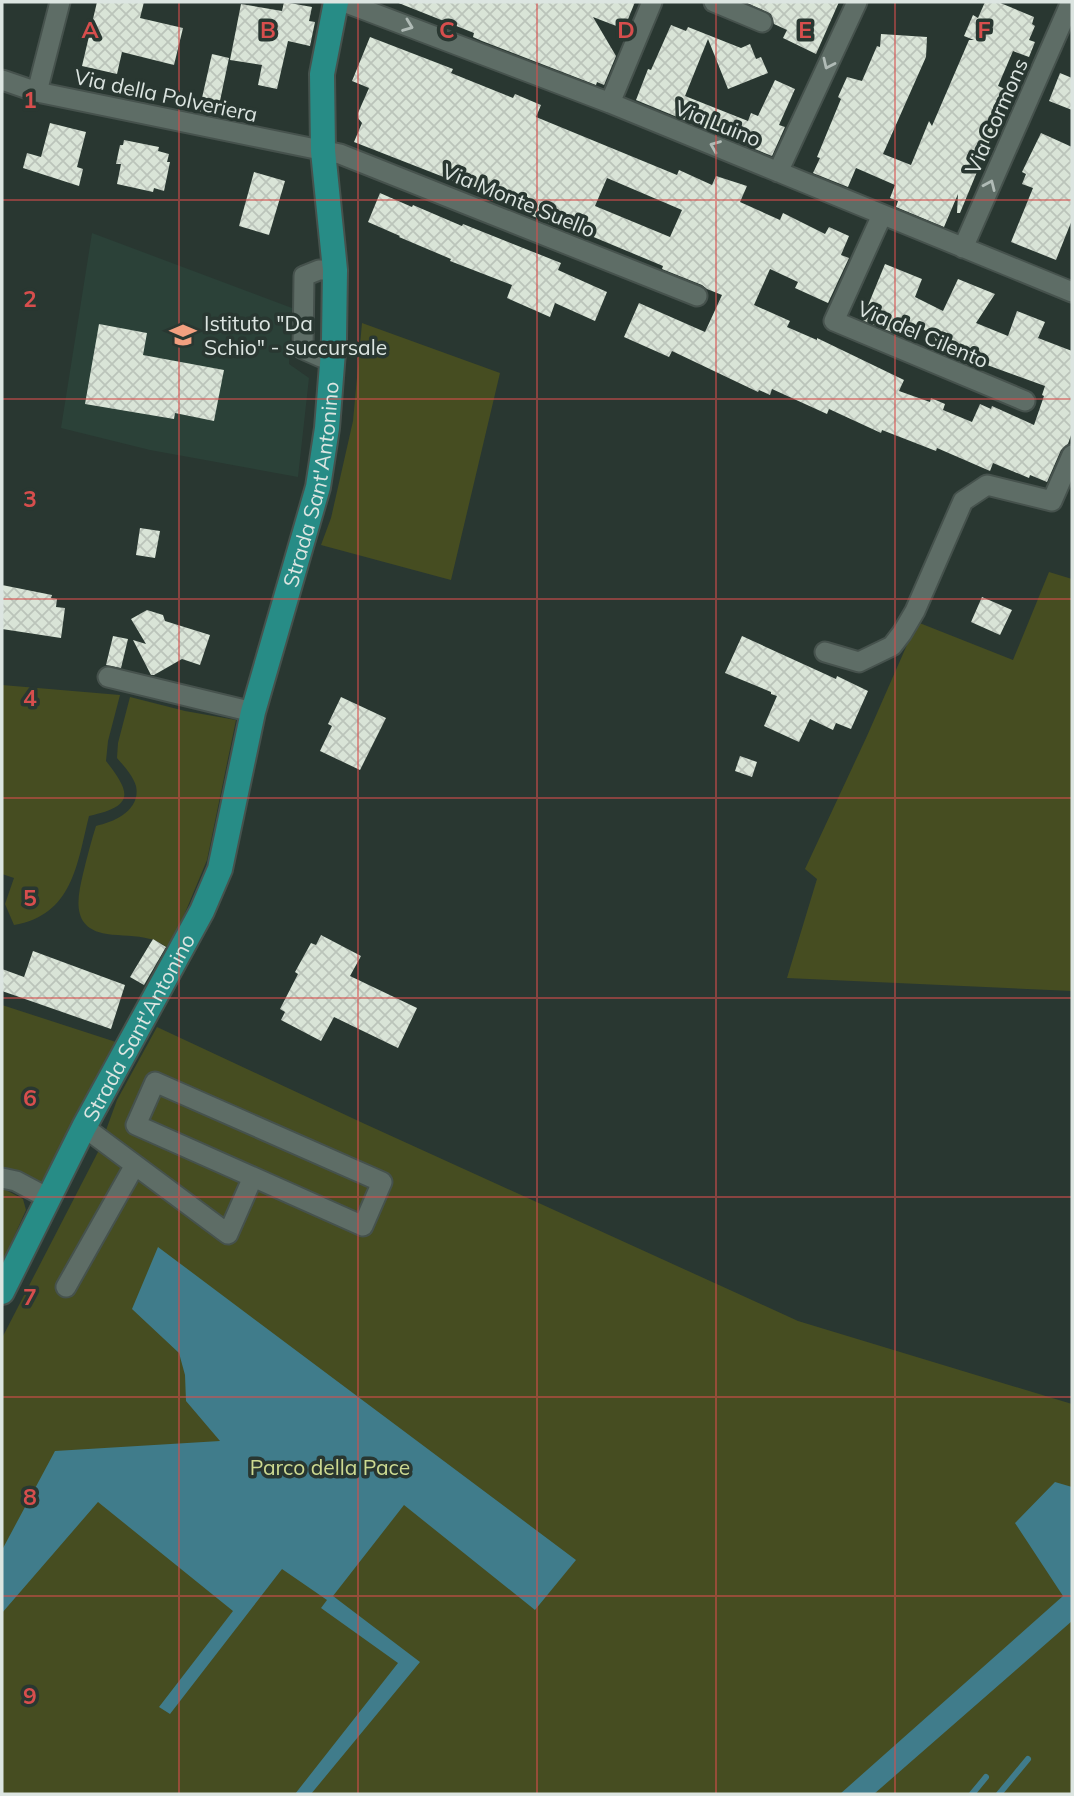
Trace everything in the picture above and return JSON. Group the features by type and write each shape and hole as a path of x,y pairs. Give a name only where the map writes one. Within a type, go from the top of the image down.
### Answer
{"main road":[{"name":"Strada Sant'Antonino","path":"2,1292 84,1127 202,911 220,869 253,712 318,487 327,428 333,360 335,270 323,150 322,74 336,2"}],"street":[{"path":"37,92 60,2"},
{"name":"Via Luino","path":"344,2 610,103 1072,292"},
{"path":"610,103 652,2"},
{"path":"714,2 762,22"},
{"path":"778,172 857,2"},
{"name":"Via Cormons","path":"963,247 1071,2"},
{"name":"Via della Polveriera","path":"2,80 37,92 323,150"},
{"name":"Via Monte Suello","path":"323,150 340,154 697,296"},
{"name":"Via del Cilento","path":"882,215 834,321 1025,401"},
{"path":"825,652 859,662 892,646 915,611 963,501 987,485 1052,501 1072,455"},
{"path":"108,677 253,712"},
{"path":"155,1082 383,1182 363,1226 253,1177 136,1125 155,1082"},
{"path":"84,1127 228,1234 253,1177"},
{"path":"66,1287 135,1165"},
{"path":"2,1178 16,1181 48,1198"}],"shaded area":[{"name":"Istituto \"Da Schio\" - succursale","path":"92,233 292,308 289,364 309,378 298,477 150,450 61,428"}],"green space":[{"path":"362,323 500,373 451,580 321,545 331,518 353,421"},
{"path":"1049,572 1072,579 1072,991 787,978 817,879 805,869 917,622 1013,660"},
{"path":"2,685 120,695 108,741 106,761 124,790 124,797 115,808 89,816 76,869 60,899 49,911 14,925 5,904 14,878 2,874"},
{"path":"130,697 236,720 207,860 170,949 153,940 95,931 87,926 79,911 81,884 96,826 125,814 135,802 136,786 117,758 118,743"},
{"path":"2,1005 119,1043 41,1183 2,1170"},
{"name":"Parco della Pace","path":"157,1027 798,1321 1072,1404 1072,1794 2,1794 2,1338 98,1152 117,1100"},
{"path":"2,1188 23,1199 26,1210 4,1259 2,1258"}],"water":[{"path":"158,1247 576,1560 535,1610 404,1505 333,1596 420,1662 311,1794 295,1794 398,1663 321,1608 327,1600 282,1569 170,1714 159,1707 233,1611 98,1502 2,1613 2,1550 55,1451 220,1441 186,1401 185,1375 179,1353 132,1309"},
{"path":"1055,1482 1072,1487 1072,1621 874,1794 840,1794 1063,1596 1015,1523"}],"building":[{"path":"97,2 144,2 140,18 183,28 174,65 122,52 117,74 82,66"},
{"path":"284,2 312,7 309,21 315,22 310,46 288,41 277,89 258,85 262,65 230,60 241,4 282,11"},
{"path":"396,2 635,2 624,29 593,17 616,56 604,85 597,82 596,85 482,41 473,37 474,33"},
{"path":"745,2 839,2 816,54 783,38 787,30 774,24 771,14"},
{"path":"985,2 998,2 1034,17 1032,24 1035,26 1029,40 1035,42 1029,57 1013,51 998,86 1005,89 997,107 1003,109 960,213 957,213 958,194 944,227 896,207 898,201 890,198 895,185 856,168 848,187 813,173 847,77 862,81 877,46 880,47 881,34 927,37 926,57 883,154 911,165 929,121 932,126 969,40 974,40 964,36 973,15 978,18"},
{"path":"671,25 686,31 688,27 741,48 750,44 756,59 761,57 768,73 728,89 708,39 685,96 748,121 751,113 758,116 775,80 795,89 779,125 785,127 772,156 636,100 648,69 651,70"},
{"path":"370,37 453,69 451,73 513,98 515,94 541,105 536,117 677,175 679,170 712,185 716,176 747,186 740,202 780,220 783,213 825,234 829,227 849,236 841,255 849,258 828,303 795,288 798,282 770,269 754,305 790,321 787,327 817,338 904,380 899,391 930,402 931,398 945,404 943,410 972,422 980,404 991,409 992,406 1034,425 1045,386 987,365 954,349 956,344 938,350 934,335 905,320 899,335 862,320 885,264 922,279 915,297 943,311 958,279 995,294 976,323 1008,336 1017,311 1045,322 1038,338 1072,351 1072,432 1068,444 1061,450 1047,482 1030,475 1029,478 993,463 990,471 937,448 936,451 882,430 881,433 829,409 827,414 772,389 770,395 759,390 758,392 672,351 669,357 624,337 639,303 705,332 722,295 662,269 663,266 584,233 583,236 492,200 494,195 354,142 362,123 358,113 369,88 352,81","holes":["607,178 682,210 670,237 595,206"]},
{"path":"212,54 229,58 217,115 199,111"},
{"path":"1060,73 1072,78 1072,110 1049,101"},
{"path":"50,123 86,132 77,167 83,169 79,186 23,168 27,153 41,157"},
{"path":"1041,133 1072,147 1072,220 1056,260 1011,242 1033,188 1022,184 1026,174 1022,172"},
{"path":"124,140 159,147 158,151 169,154 164,191 154,188 153,192 117,184 121,164 116,164 120,145 123,145"},
{"path":"254,172 285,181 269,235 239,226"},
{"path":"380,193 561,263 558,270 607,292 595,321 555,303 550,317 507,298 512,285 450,261 451,259 368,222"},
{"path":"99,324 147,333 143,355 224,370 214,421 175,413 174,419 85,404"},
{"path":"140,528 160,531 155,558 136,555"},
{"path":"2,585 52,595 51,598 57,599 56,607 65,608 61,638 2,629"},
{"path":"982,597 1012,610 1000,635 971,622"},
{"path":"147,610 163,615 165,621 210,635 200,665 182,659 151,675 133,640 146,644 131,619"},
{"path":"113,636 128,639 121,668 106,665"},
{"path":"742,636 868,691 851,729 836,723 833,730 810,719 799,742 764,726 777,696 725,673"},
{"path":"341,697 386,718 360,770 320,751 332,726 328,724"},
{"path":"740,756 757,762 752,777 735,771"},
{"path":"321,935 361,956 350,976 417,1008 398,1048 334,1017 321,1041 281,1020 285,1012 280,1009 298,974 295,972 311,943 316,945"},
{"path":"153,939 166,947 144,985 130,977"},
{"path":"33,951 125,985 111,1029 2,991 2,969 24,977"}],"waterway":[{"path":"999,1794 1028,1759"},
{"path":"972,1794 986,1777"}],"place":[{"name":"Istituto \"Da Schio\" - succursale","path":"183,335"}]}
